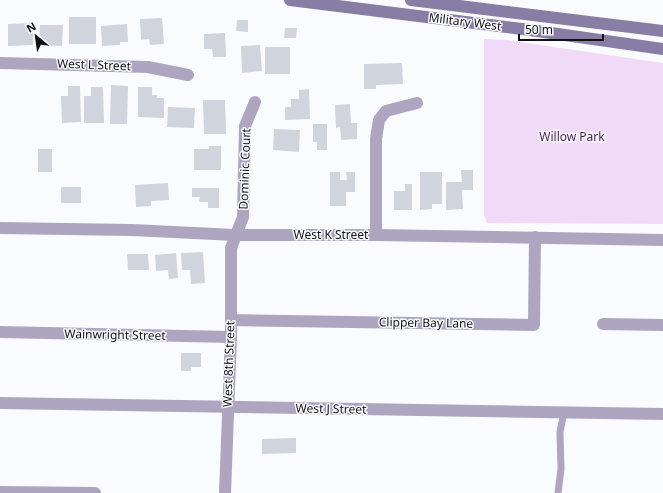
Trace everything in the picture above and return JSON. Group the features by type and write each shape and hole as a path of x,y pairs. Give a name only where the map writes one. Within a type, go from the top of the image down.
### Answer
{"main road":[{"name":"Military West","path":"290,0 530,30 663,49"},
{"name":"Military West","path":"411,0 663,31"}],"street":[{"name":"West L Street","path":"0,63 148,67 188,75"},
{"name":"Dominic Court","path":"235,235 243,217 246,126 255,102"},
{"path":"376,234 376,139 380,120 386,111 417,103"},
{"name":"West K Street","path":"0,228 132,230 235,235 376,234 663,240"},
{"name":"West 8th Street","path":"225,493 231,320 230,248 235,235"},
{"name":"Clipper Bay Lane","path":"231,320 534,325 535,237"},
{"path":"603,324 663,325"},
{"name":"Wainwright Street","path":"0,332 230,337"},
{"name":"West J Street","path":"0,403 663,414"},
{"path":"0,492 95,493"}],"lane":[{"path":"558,493 561,469 560,432 564,412"}],"green space":[{"name":"Willow Park","path":"484,39 507,40 663,63 663,224 487,223 484,216"}],"building":[{"path":"69,17 96,17 96,44 69,44"},
{"path":"162,18 164,44 150,45 149,39 141,40 140,19"},
{"path":"237,20 248,20 248,32 236,31"},
{"path":"33,23 33,45 8,46 8,24"},
{"path":"127,24 128,42 120,42 120,45 102,46 101,26"},
{"path":"40,25 63,25 62,46 39,45"},
{"path":"285,28 297,28 296,38 284,38"},
{"path":"225,33 226,57 213,57 212,49 204,49 204,34"},
{"path":"260,45 262,71 242,73 241,46"},
{"path":"265,47 290,47 290,74 265,74"},
{"path":"402,63 403,84 376,85 376,89 364,89 364,64"},
{"path":"111,85 128,86 127,124 110,124"},
{"path":"68,86 80,86 81,122 62,123 61,96 68,96"},
{"path":"91,87 103,87 104,123 84,123 84,96 91,96"},
{"path":"138,87 152,87 152,95 157,95 157,98 164,98 164,118 138,117"},
{"path":"309,89 310,119 285,120 285,107 291,107 291,99 299,99 299,90"},
{"path":"203,100 225,100 226,134 204,134"},
{"path":"350,104 351,123 357,123 357,139 341,140 340,127 336,128 335,105"},
{"path":"168,107 195,108 194,128 167,127"},
{"path":"313,124 327,124 327,150 317,150 317,142 313,142"},
{"path":"274,129 300,130 299,152 273,150"},
{"path":"209,146 221,146 221,170 194,170 194,149 209,149"},
{"path":"38,149 52,149 52,172 38,172"},
{"path":"461,170 473,170 473,190 462,190 463,209 446,210 446,182 462,182"},
{"path":"330,172 340,172 340,180 347,180 346,172 355,172 355,192 346,192 346,206 330,206"},
{"path":"420,172 442,172 442,204 432,204 432,209 420,210"},
{"path":"168,183 169,200 151,201 151,206 136,207 135,185"},
{"path":"405,184 412,184 412,210 394,210 394,191 405,191"},
{"path":"61,187 81,187 81,203 61,203"},
{"path":"192,188 219,188 219,208 208,208 208,202 199,202 200,197 192,197"},
{"path":"203,252 205,283 191,284 190,270 182,270 181,253"},
{"path":"176,253 178,278 169,279 168,270 156,271 155,255"},
{"path":"127,254 148,254 149,270 128,270"},
{"path":"181,353 201,353 201,367 191,367 191,371 181,371"},
{"path":"296,438 296,453 262,454 262,439"}]}
